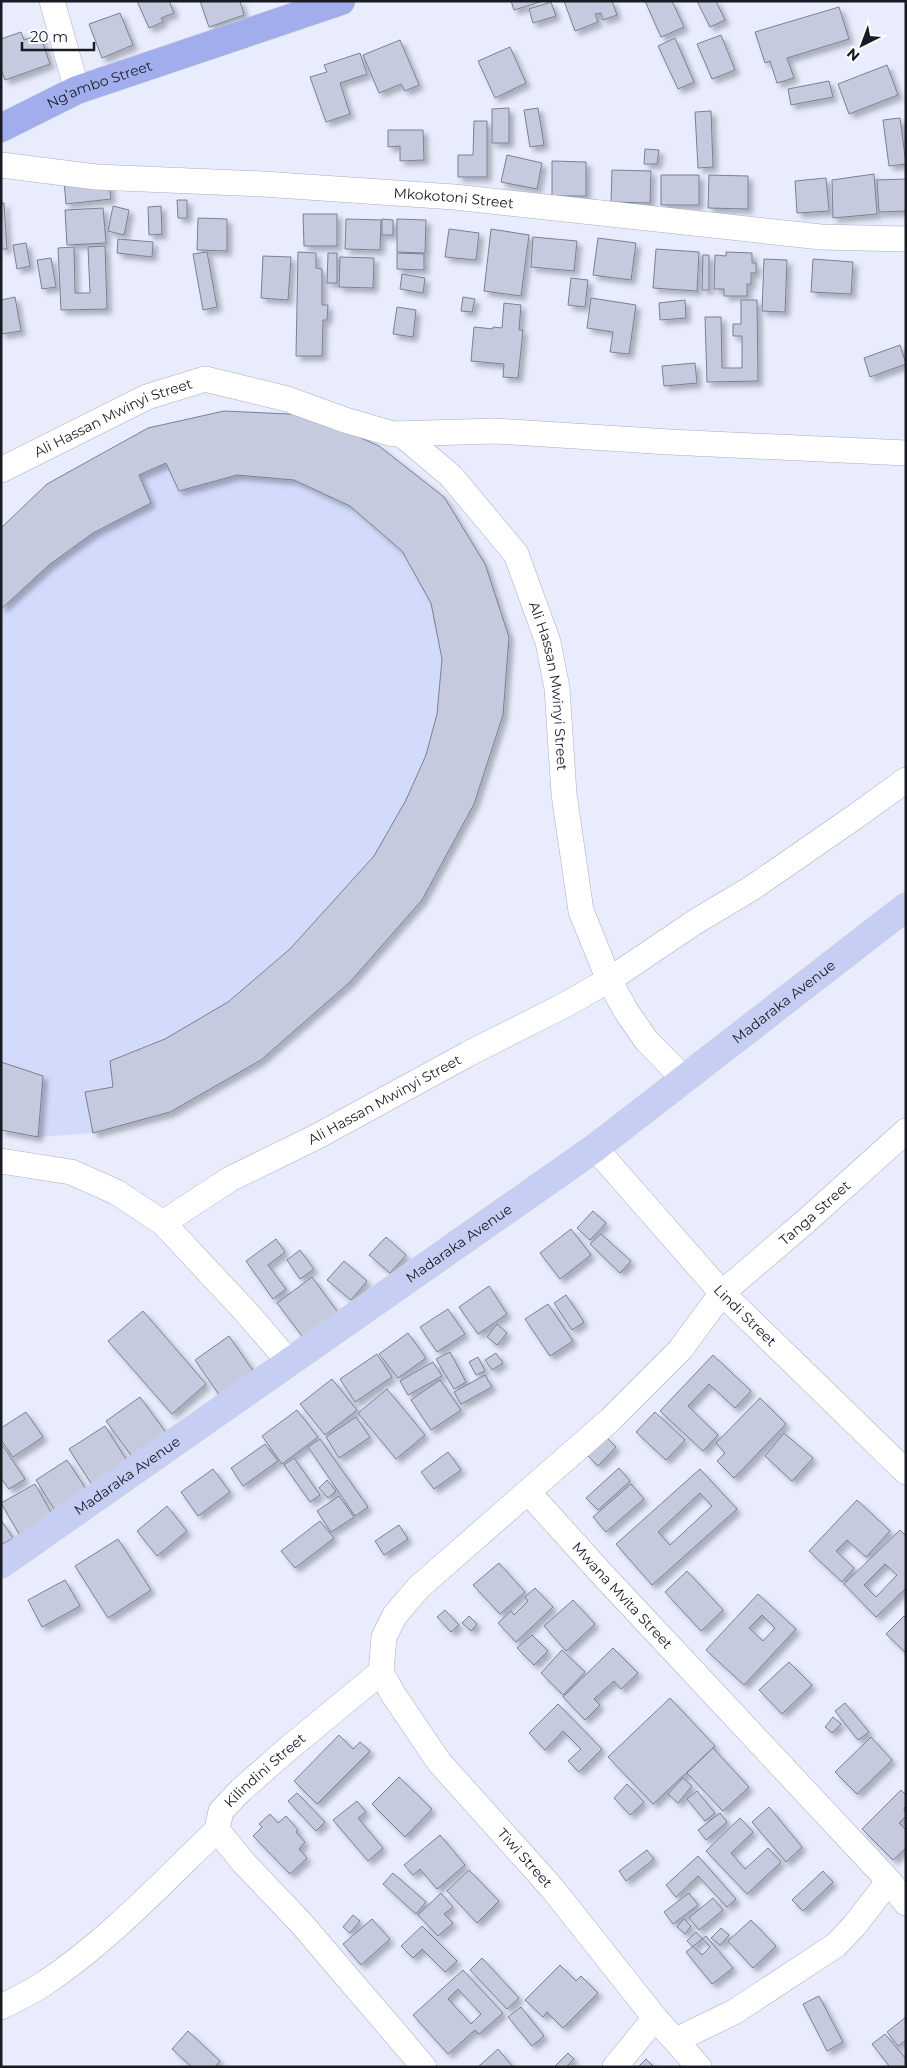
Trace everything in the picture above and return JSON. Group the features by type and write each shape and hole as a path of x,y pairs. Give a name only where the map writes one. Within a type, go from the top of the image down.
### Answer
{"highway":[{"name":"Ng’ambo Street","path":"1,128 77,90 341,1"}],"main road":[{"name":"Madaraka Avenue","path":"1,1564 595,1148 906,907"}],"street":[{"path":"52,1 77,90"},
{"name":"Mkokotoni Street","path":"1,166 96,176 263,184 454,197 821,237 906,239"},
{"name":"Ali Hassan Mwinyi Street","path":"1,470 147,397 205,379 287,399 345,420 393,434 495,431 906,454"},
{"name":"Ali Hassan Mwinyi Street","path":"401,434 451,476 516,554 548,642 557,688 564,794 581,912 609,980 626,1012 646,1040 684,1079"},
{"name":"Ali Hassan Mwinyi Street","path":"163,1223 230,1179 316,1137 609,980 695,922 752,888 906,780"},
{"name":"Tanga Street","path":"722,1293 806,1222 906,1131"},
{"name":"Lindi Street","path":"595,1148 722,1293 906,1472"},
{"path":"1,1161 71,1172 116,1192 163,1223 247,1313 289,1362"},
{"path":"381,1672 384,1638 395,1615 419,1587 610,1420 680,1350 722,1293"},
{"name":"Mwana Mvita Street","path":"528,1492 601,1573 889,1881 906,1903"},
{"name":"Kilindini Street","path":"217,1830 221,1811 241,1790 381,1672"},
{"name":"Tiwi Street","path":"381,1672 393,1694 439,1762 552,1888 654,2018 700,2067"},
{"path":"1,2007 41,1986 80,1956 130,1914 217,1830 244,1863 301,1922 424,2067"},
{"path":"676,2040 734,2012 836,1945 854,1926 889,1881"},
{"path":"615,2067 654,2018"}],"shaded area":[{"path":"224,411 310,415 379,446 444,497 485,564 509,637 503,715 474,804 422,900 350,982 261,1060 170,1112 93,1133 38,1137 1,1130 1,528 47,484 148,428"}],"building":[{"path":"137,1 169,1 174,13 161,18 163,22 149,28"},
{"path":"200,1 240,1 244,15 209,27"},
{"path":"511,1 543,1 514,10"},
{"path":"564,1 612,1 617,15 603,20 601,13 595,14 598,22 575,31"},
{"path":"645,1 672,1 684,27 661,37"},
{"path":"697,1 716,1 725,20 710,27"},
{"path":"551,2 556,16 533,23 529,9"},
{"path":"839,7 849,39 787,58 794,78 777,83 770,61 765,63 755,32"},
{"path":"120,13 133,45 102,58 89,24"},
{"path":"21,32 24,40 40,35 50,64 5,80 1,69 1,39"},
{"path":"721,35 735,70 712,79 697,44"},
{"path":"675,38 694,82 678,89 658,46"},
{"path":"400,40 419,85 405,91 401,84 379,93 363,55"},
{"path":"510,47 526,83 495,98 478,61"},
{"path":"360,53 367,74 340,83 350,114 326,122 310,77 327,72 324,65"},
{"path":"887,65 898,95 849,114 838,84"},
{"path":"829,81 833,97 791,105 788,89"},
{"path":"509,108 509,143 492,143 492,109"},
{"path":"538,108 544,145 530,147 524,110"},
{"path":"711,111 713,167 698,168 695,112"},
{"path":"900,118 906,164 889,166 883,120"},
{"path":"474,121 487,121 487,177 458,177 458,155 473,155"},
{"path":"388,130 423,130 424,160 400,161 400,146 388,147"},
{"path":"645,149 659,150 657,164 644,164"},
{"path":"507,155 542,163 537,189 501,182"},
{"path":"552,161 586,162 586,196 552,196"},
{"path":"612,170 651,171 650,203 611,202"},
{"path":"874,174 877,214 833,218 832,180"},
{"path":"661,175 699,175 699,205 661,205"},
{"path":"709,175 748,176 748,209 708,208"},
{"path":"108,177 111,199 66,204 64,182"},
{"path":"826,178 829,211 797,213 795,181"},
{"path":"906,179 906,211 879,212 877,180"},
{"path":"177,200 187,200 187,218 178,218"},
{"path":"1,203 4,203 7,249 1,249"},
{"path":"113,206 129,210 124,235 108,231"},
{"path":"161,206 162,234 149,235 148,207"},
{"path":"103,208 106,243 67,245 65,210"},
{"path":"303,214 337,214 337,246 304,246"},
{"path":"198,218 227,219 227,251 197,250"},
{"path":"346,219 381,220 380,250 345,249"},
{"path":"382,219 393,220 393,235 382,235"},
{"path":"397,219 426,220 425,253 397,252"},
{"path":"449,229 479,233 476,260 445,257"},
{"path":"491,229 529,235 521,296 484,291"},
{"path":"533,237 577,241 574,271 531,267"},
{"path":"598,238 636,243 631,280 593,275"},
{"path":"118,239 153,242 152,257 117,253"},
{"path":"26,243 30,266 17,269 13,245"},
{"path":"105,246 107,309 61,310 58,248 74,247 75,293 90,293 88,247"},
{"path":"656,249 699,252 697,291 653,288"},
{"path":"207,252 217,307 203,310 193,254"},
{"path":"298,252 316,253 316,268 322,269 322,305 328,305 327,320 323,320 322,356 296,356"},
{"path":"726,252 752,253 752,263 756,263 756,273 751,273 751,284 747,284 747,296 724,296 724,289 714,289 715,255 726,256"},
{"path":"328,253 337,253 337,283 327,283"},
{"path":"397,253 424,254 424,270 397,269"},
{"path":"703,255 709,255 709,290 702,290"},
{"path":"263,256 291,257 288,300 261,298"},
{"path":"340,257 374,258 373,288 339,287"},
{"path":"51,258 56,287 42,289 37,260"},
{"path":"764,259 787,260 785,312 762,311"},
{"path":"813,259 853,262 851,294 811,292"},
{"path":"402,274 425,278 423,293 400,289"},
{"path":"571,278 588,280 585,307 568,305"},
{"path":"15,297 21,331 1,334 1,300"},
{"path":"463,297 475,299 472,312 461,311"},
{"path":"591,298 636,305 629,354 610,352 613,332 587,328"},
{"path":"685,300 686,318 660,320 659,303"},
{"path":"741,300 757,300 758,381 707,382 705,317 721,317 722,368 742,368 742,336 733,336 733,324 741,324"},
{"path":"504,303 521,305 519,330 523,330 518,378 503,377 504,364 471,361 474,327 502,328"},
{"path":"397,307 416,310 413,337 393,334"},
{"path":"900,345 906,364 870,377 864,358"},
{"path":"695,363 697,383 664,386 662,366"},
{"path":"224,411 310,415 379,446 444,497 485,564 509,637 503,715 474,804 422,900 350,982 261,1060 170,1112 93,1133 85,1092 113,1087 110,1061 165,1039 228,1002 290,949 374,856 406,800 426,755 437,714 442,659 431,603 402,551 350,506 294,480 237,475 179,491 166,463 139,475 151,503 93,533 49,565 1,609 1,528 47,484 148,428"},
{"path":"1,1062 43,1076 38,1137 1,1130"},
{"path":"593,1211 606,1223 590,1240 577,1228"},
{"path":"571,1229 591,1255 560,1279 540,1253"},
{"path":"601,1234 631,1261 620,1273 590,1244"},
{"path":"386,1237 406,1255 390,1273 369,1255"},
{"path":"276,1239 285,1252 268,1265 286,1289 273,1299 246,1261"},
{"path":"300,1250 314,1269 300,1279 287,1260"},
{"path":"344,1261 367,1281 351,1300 327,1280"},
{"path":"312,1277 339,1314 305,1340 277,1303"},
{"path":"489,1286 507,1314 478,1334 459,1307"},
{"path":"566,1295 584,1322 572,1330 554,1303"},
{"path":"548,1304 573,1341 550,1356 525,1319"},
{"path":"448,1309 465,1334 437,1352 420,1327"},
{"path":"143,1311 206,1384 172,1414 108,1341"},
{"path":"497,1324 507,1333 497,1345 487,1337"},
{"path":"408,1333 426,1358 398,1378 379,1354"},
{"path":"229,1336 256,1375 222,1399 195,1360"},
{"path":"450,1352 466,1382 454,1389 436,1359"},
{"path":"496,1353 503,1363 492,1370 485,1360"},
{"path":"377,1354 392,1377 355,1402 340,1379"},
{"path":"713,1355 751,1391 735,1408 709,1384 688,1406 718,1435 703,1451 660,1411"},
{"path":"478,1357 485,1371 476,1375 469,1362"},
{"path":"433,1362 442,1376 408,1395 400,1381"},
{"path":"485,1375 492,1387 461,1404 454,1392"},
{"path":"332,1379 357,1410 325,1435 300,1404"},
{"path":"440,1380 461,1410 431,1430 411,1400"},
{"path":"387,1389 425,1435 396,1459 358,1413"},
{"path":"140,1397 170,1438 136,1462 106,1421"},
{"path":"760,1398 786,1424 734,1478 717,1461 725,1453 716,1443"},
{"path":"297,1410 318,1437 282,1464 262,1436"},
{"path":"26,1412 43,1437 13,1457 1,1440 1,1428"},
{"path":"655,1412 685,1440 666,1460 636,1432"},
{"path":"356,1417 370,1437 339,1458 326,1437"},
{"path":"105,1426 130,1465 94,1488 69,1449"},
{"path":"784,1433 813,1458 792,1481 765,1456"},
{"path":"605,1436 616,1447 598,1466 587,1455"},
{"path":"320,1439 368,1507 355,1516 308,1447"},
{"path":"1,1443 25,1479 9,1489 1,1478"},
{"path":"265,1444 278,1461 243,1486 231,1468"},
{"path":"448,1452 461,1470 434,1489 421,1472"},
{"path":"294,1458 320,1495 310,1502 284,1465"},
{"path":"67,1460 88,1492 56,1512 36,1480"},
{"path":"619,1468 630,1481 598,1510 586,1498"},
{"path":"213,1469 230,1492 198,1516 181,1492"},
{"path":"700,1469 737,1509 652,1585 616,1544","holes":["700,1493 712,1506 670,1545 658,1532"]},
{"path":"327,1480 336,1491 328,1498 319,1488"},
{"path":"35,1484 52,1514 19,1534 1,1503"},
{"path":"631,1484 644,1499 606,1532 593,1517"},
{"path":"339,1496 354,1517 331,1532 317,1511"},
{"path":"857,1500 890,1531 866,1557 847,1540 836,1551 854,1568 842,1582 809,1551"},
{"path":"167,1506 187,1531 157,1556 137,1531"},
{"path":"1,1520 13,1538 1,1545"},
{"path":"320,1521 334,1538 295,1568 281,1551"},
{"path":"399,1525 408,1539 384,1555 375,1541"},
{"path":"900,1530 906,1536 906,1588 876,1617 844,1584","holes":["885,1564 897,1575 876,1597 864,1585"]},
{"path":"118,1539 151,1590 108,1618 75,1566"},
{"path":"499,1563 525,1592 500,1614 473,1585"},
{"path":"687,1571 723,1610 701,1631 665,1592"},
{"path":"65,1580 80,1606 42,1627 28,1600"},
{"path":"535,1588 553,1607 516,1642 498,1623 511,1611 514,1615 528,1601 525,1597"},
{"path":"758,1594 796,1629 744,1685 706,1650","holes":["762,1615 775,1628 763,1641 749,1628"]},
{"path":"573,1600 595,1624 566,1651 544,1626"},
{"path":"445,1610 459,1625 451,1632 437,1617"},
{"path":"469,1616 477,1624 471,1631 462,1623"},
{"path":"904,1616 906,1618 906,1653 886,1634"},
{"path":"532,1635 548,1651 534,1665 517,1648"},
{"path":"613,1648 638,1673 621,1689 614,1681 594,1699 600,1705 585,1720 563,1697"},
{"path":"562,1650 585,1672 563,1695 541,1673"},
{"path":"789,1662 812,1685 782,1714 759,1690"},
{"path":"670,1698 715,1746 653,1804 608,1757"},
{"path":"845,1703 869,1732 858,1740 835,1711"},
{"path":"558,1704 602,1749 579,1772 568,1761 581,1749 563,1731 545,1750 529,1733"},
{"path":"833,1717 841,1724 832,1733 825,1727"},
{"path":"339,1735 353,1749 360,1742 370,1751 317,1804 294,1781"},
{"path":"871,1737 892,1760 857,1794 835,1772"},
{"path":"713,1748 749,1787 723,1811 687,1773"},
{"path":"399,1777 432,1809 405,1837 372,1804"},
{"path":"683,1778 692,1786 678,1803 668,1794"},
{"path":"627,1784 644,1802 630,1815 614,1798"},
{"path":"901,1790 906,1795 906,1806 904,1808 906,1816 899,1823 906,1830 906,1848 893,1860 862,1829"},
{"path":"697,1791 715,1813 705,1821 687,1799"},
{"path":"297,1793 325,1822 316,1831 288,1801"},
{"path":"357,1801 366,1812 358,1818 383,1848 368,1861 333,1820"},
{"path":"769,1807 802,1847 786,1862 752,1822"},
{"path":"720,1813 727,1822 706,1840 698,1830"},
{"path":"270,1814 278,1823 286,1816 305,1842 299,1849 307,1858 290,1874 253,1836 262,1827 259,1824"},
{"path":"740,1818 753,1832 731,1853 745,1869 768,1848 781,1862 747,1894 706,1851"},
{"path":"440,1835 465,1865 437,1889 420,1869 413,1875 404,1865"},
{"path":"647,1850 654,1859 626,1881 619,1871"},
{"path":"698,1856 736,1899 727,1907 698,1876 676,1897 666,1885"},
{"path":"469,1870 499,1901 477,1923 447,1891"},
{"path":"823,1871 833,1882 803,1911 792,1900"},
{"path":"393,1873 426,1902 416,1914 383,1884"},
{"path":"441,1893 453,1907 444,1914 453,1923 438,1936 418,1915"},
{"path":"689,1893 698,1905 673,1924 664,1912"},
{"path":"713,1898 723,1910 699,1930 689,1918"},
{"path":"353,1915 360,1921 350,1933 343,1927"},
{"path":"372,1919 390,1939 361,1965 343,1944"},
{"path":"684,1919 691,1926 685,1934 677,1927"},
{"path":"751,1920 776,1946 753,1968 728,1941"},
{"path":"422,1926 457,1961 445,1972 422,1949 413,1958 401,1946"},
{"path":"721,1928 729,1935 720,1945 711,1938"},
{"path":"696,1932 710,1947 702,1955 687,1941"},
{"path":"706,1936 733,1968 712,1984 686,1952"},
{"path":"482,1958 519,1998 507,2009 470,1970"},
{"path":"560,1965 576,1981 581,1976 598,1993 563,2028 547,2012 543,2017 525,2000"},
{"path":"463,1970 503,2013 479,2034 475,2030 448,2054 413,2015","holes":["458,1989 481,2014 471,2024 448,1999"]},
{"path":"819,1996 843,2042 827,2051 803,2004"},
{"path":"521,2007 544,2036 532,2046 508,2017"},
{"path":"906,2017 906,2040 898,2046 887,2032"},
{"path":"188,2031 220,2061 215,2067 192,2067 172,2049"},
{"path":"885,2034 906,2059 906,2067 890,2067 872,2044"},
{"path":"498,2049 513,2067 478,2067"},
{"path":"568,2053 574,2059 566,2067 554,2067"},
{"path":"646,2059 654,2067 638,2067"}]}
